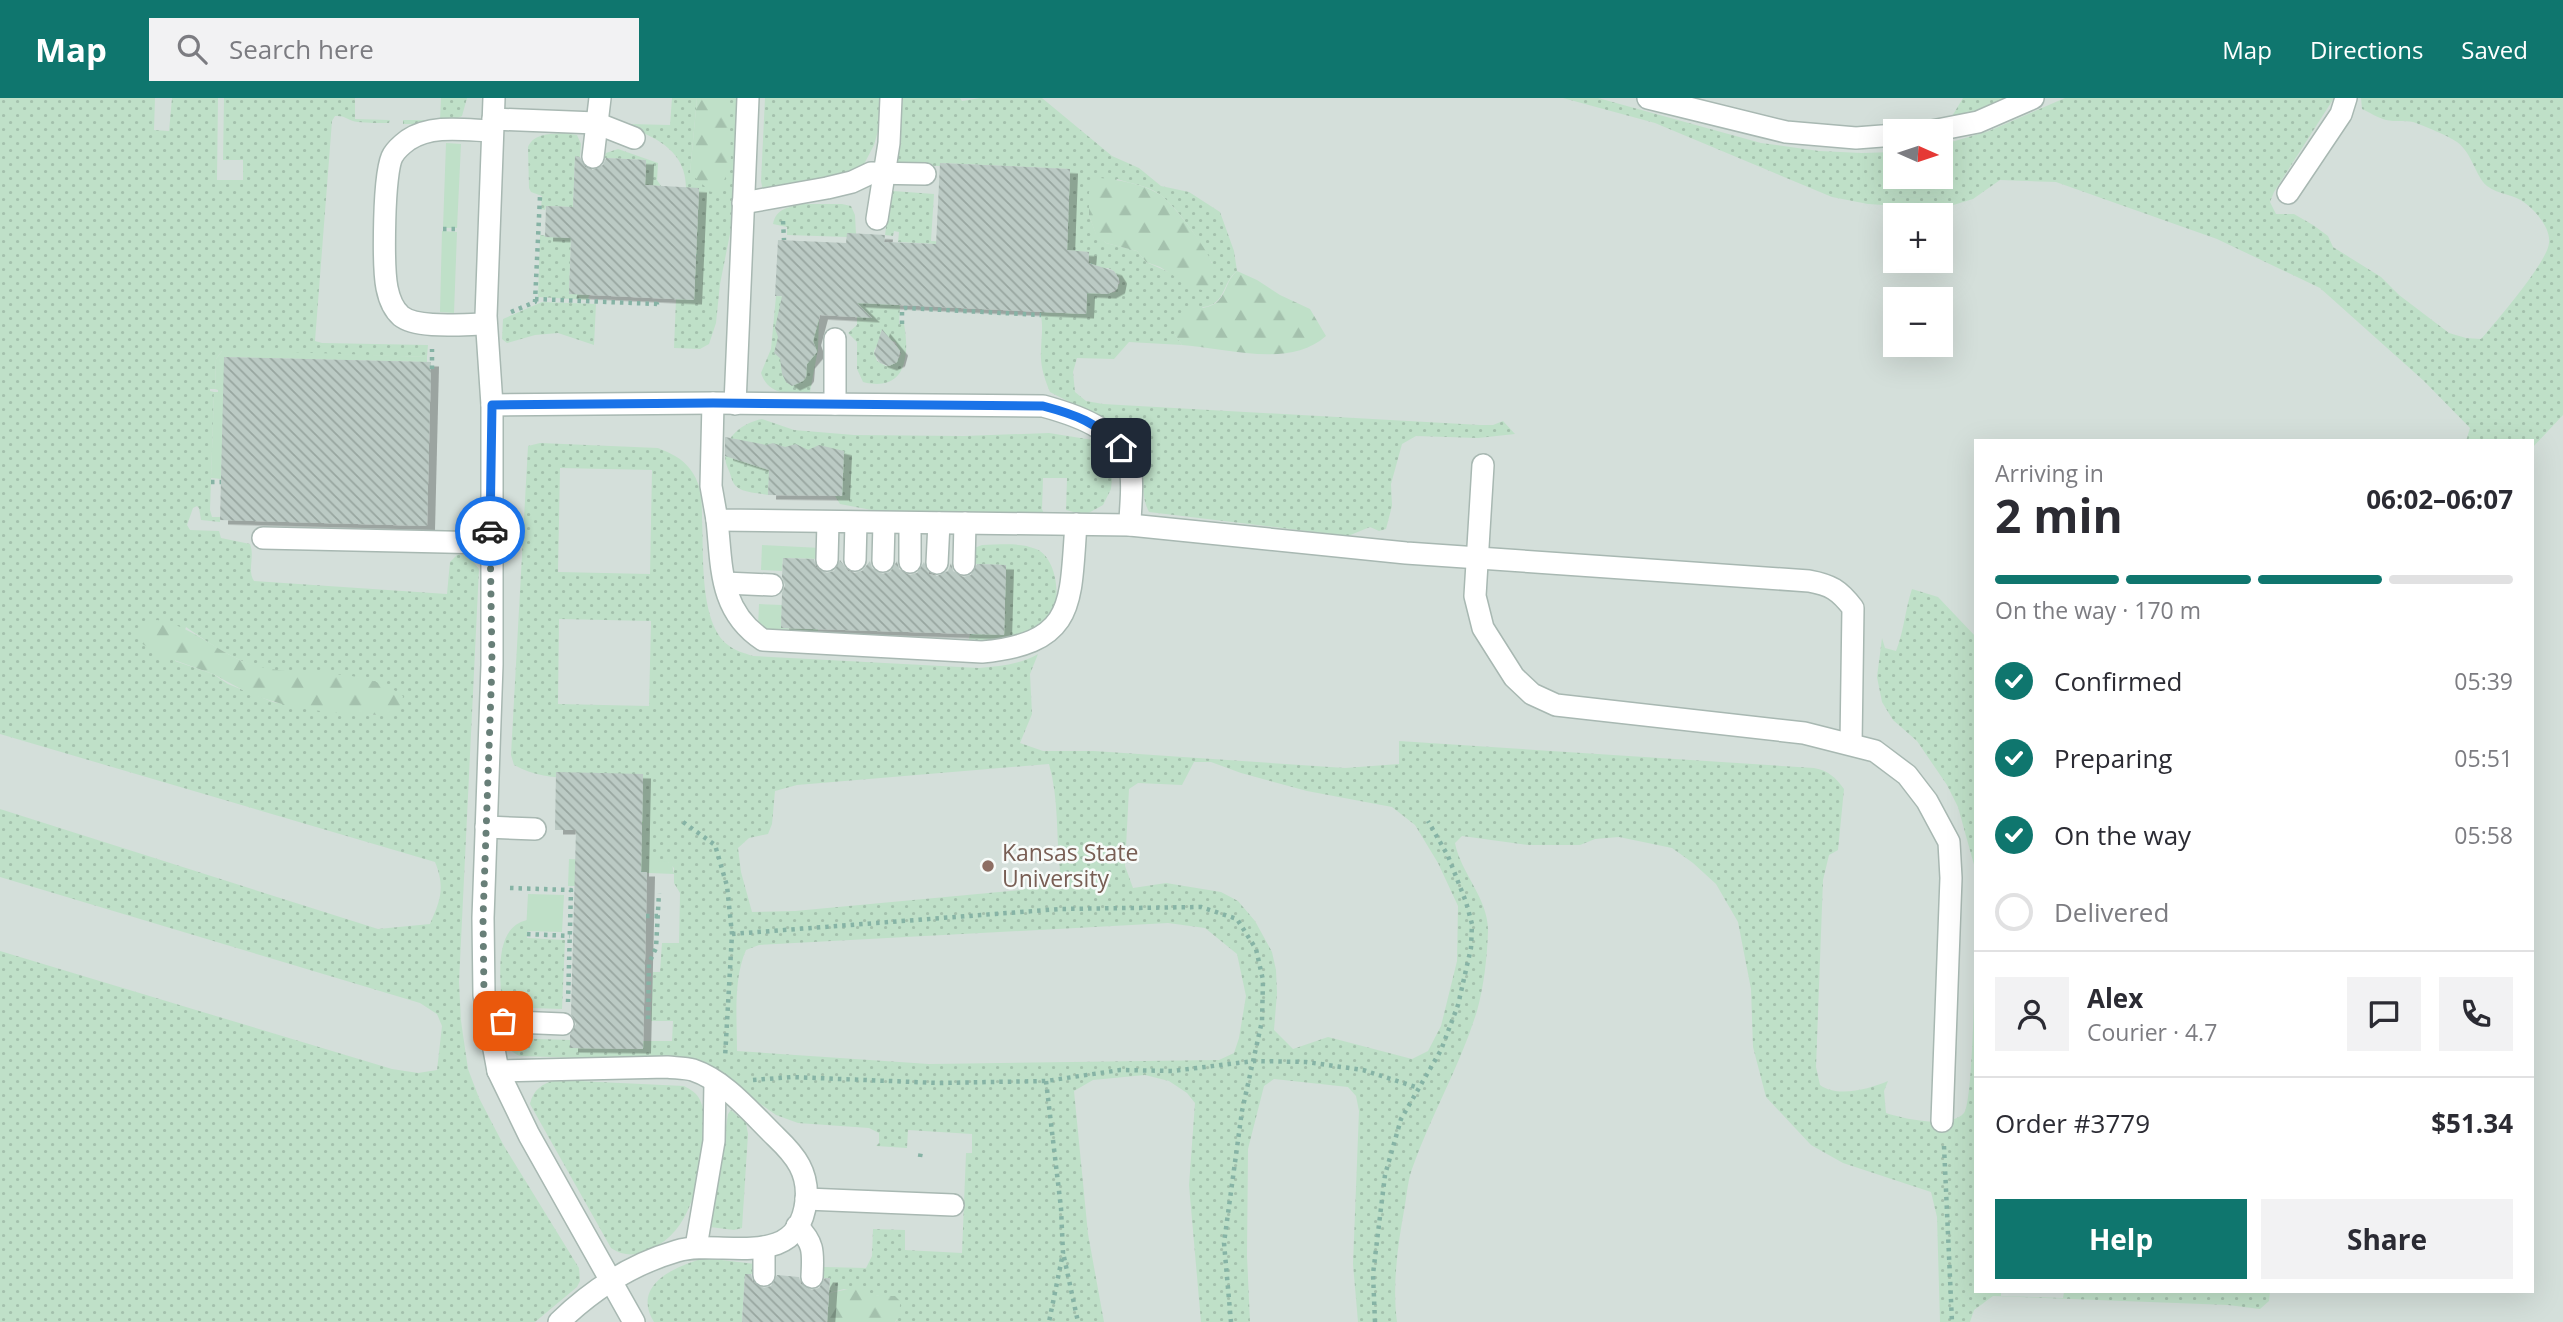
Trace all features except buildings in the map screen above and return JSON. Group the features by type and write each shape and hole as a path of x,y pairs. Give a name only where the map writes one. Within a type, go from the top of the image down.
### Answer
{"street":[{"path":"735,404 748,98"},
{"path":"877,219 889,143 891,98"},
{"path":"1648,98 1786,132 1856,138 1883,136"},
{"path":"1953,127 1978,122 2033,98"},
{"path":"2288,193 2341,114 2346,98"},
{"path":"593,157 596,123 603,99"},
{"path":"493,116 495,320 490,543 492,664 484,995 498,1071 529,1135 634,1322"},
{"path":"495,320 414,323 401,316 391,304 386,274 387,170 393,154 422,133 493,116 596,123 635,138"},
{"path":"743,203 827,188 852,182 872,173 925,174"},
{"path":"835,339 835,404"},
{"path":"492,405 713,403 1043,406 1074,415 1104,430 1121,448 1131,474 1130,525"},
{"path":"713,403 711,486 724,583 734,614 747,629 763,640 828,637 962,642 982,652 1013,649 1039,640 1056,624 1068,606 1076,524"},
{"path":"1483,465 1475,596 1483,628 1514,677 1532,694 1556,705 1804,733 1851,744 1874,751 1907,775 1927,801 1950,842 1942,1121"},
{"path":"717,520 1130,525 1380,551 1828,584 1844,596 1853,608 1851,744"},
{"path":"827,559 828,523"},
{"path":"855,560 856,523"},
{"path":"883,561 884,523"},
{"path":"910,523 910,562"},
{"path":"937,563 939,523"},
{"path":"964,564 965,523"},
{"path":"263,538 490,543"},
{"path":"724,583 772,585"},
{"path":"486,827 535,829"},
{"path":"488,1021 562,1024"},
{"path":"498,1071 667,1067 692,1070 729,1093 794,1153 803,1169 807,1186 801,1222 787,1237 760,1250 696,1247 646,1263 582,1300 559,1322"},
{"path":"696,1247 714,1141 715,1083"},
{"path":"806,1199 953,1205"},
{"path":"797,1226 812,1245 812,1277"},
{"path":"764,1247 764,1275"}],"path":[{"path":"495,320 535,302 540,195"},
{"path":"784,226 784,240"},
{"path":"443,229 457,229"},
{"path":"535,299 657,304 657,307"},
{"path":"902,324 902,309 905,308 1041,316"},
{"path":"432,369 433,345"},
{"path":"211,482 221,482"},
{"path":"1375,1322 1373,1274 1385,1175 1401,1119 1441,1050 1458,1005 1471,948 1472,924 1466,902 1448,856 1428,821"},
{"path":"683,822 715,845 727,886 732,934 725,1058 715,1083 792,1077 938,1083 1046,1081 1120,1070 1172,1070 1254,1061 1306,1062 1363,1070 1419,1088"},
{"path":"502,888 571,890 567,1010 562,1024"},
{"path":"648,1019 649,963 656,948 659,893"},
{"path":"732,934 1060,909 1201,906 1237,919 1256,949 1263,981 1262,1021 1242,1111 1224,1243 1231,1322"},
{"path":"646,916 658,916"},
{"path":"527,934 570,936"},
{"path":"1046,1081 1061,1208 1063,1253 1078,1322"},
{"path":"1942,1121 1952,1322"},
{"path":"1049,1322 1063,1253"}],"shaded area":[{"name":"Kansas State University","path":"0,98 2563,98 2563,1322 0,1322"}],"green space":[{"path":"0,98 155,98 154,130 169,131 172,98 218,98 217,180 243,180 243,160 223,160 224,98 355,98 355,119 390,120 389,123 362,122 335,116 332,121 315,341 428,345 427,357 222,351 216,359 215,389 210,389 214,392 210,510 212,517 220,517 220,522 201,520 197,506 193,508 187,525 190,530 219,531 221,538 250,544 251,573 254,581 447,594 450,562 457,555 467,556 479,569 459,982 461,1021 468,1069 479,1098 504,1146 579,1268 580,1281 577,1287 535,1322 0,1322 0,951 392,1069 418,1073 437,1070 442,1026 437,1014 420,1003 0,877 0,809 378,929 430,924 441,886 435,862 0,734","holes":["186,627 226,653 251,665 270,670 349,676 385,686 402,696 378,715 273,702 228,684 213,674 175,661"]},
{"path":"441,98 467,98 462,116 446,124 403,124 403,120 440,120"},
{"path":"672,98 697,98 690,173 729,98 746,98 733,219 720,284 716,323 709,344 700,349 674,348 676,299 694,299 699,189 686,188 681,165 669,149 630,128 628,124 670,125"},
{"path":"697,98 729,98 731,162 722,186 711,192 690,173"},
{"path":"765,98 881,98 880,124 874,145 862,168 854,174 764,196 761,181"},
{"path":"903,98 960,98 962,101 980,98 1042,98 1112,156 1139,168 1161,186 1189,192 1220,212 1234,251 1237,271 1220,298 1203,307 1175,335 1182,345 1129,342 1114,359 1077,358 1073,372 1075,392 1086,401 1480,425 1493,425 1503,421 1515,434 1478,438 1416,436 1402,444 1391,484 1392,506 1386,529 1379,531 1370,527 1348,536 1149,512 1144,498 1142,466 1134,447 1114,427 1050,392 1043,373 1040,312 1086,314 1089,252 1034,249 1067,247 1070,169 941,163 940,166 897,165","holes":["1117,179 1147,188 1163,197 1190,228 1212,263 1173,274 1146,262 1137,251 1106,243 1096,234 1089,215","1101,269 1114,271 1120,282 1115,292 1101,294"]},
{"path":"1563,98 1598,98 1761,143 1819,151 1883,152 1883,189 1953,189 1953,142 1989,131 2065,98 2334,98 2274,192 2270,202 2276,214 2294,214 2313,225 2328,236 2333,247 2381,277 2399,295 2449,333 2481,339 2540,263 2549,243 2545,226 2525,203 2487,186 2457,142 2413,122 2383,119 2362,109 2361,98 2563,98 2563,415 2534,446 2534,439 2467,439 2470,428 2424,381 2320,288 2217,239 2056,182 2000,180 1973,199 1953,205 1868,204 1832,197 1655,123"},
{"path":"1963,98 2018,98 1953,121 1950,119"},
{"path":"564,133 577,135 581,144 580,157 575,157 573,207 546,206 545,210 541,209 542,196 531,192 529,188 528,147 539,137"},
{"path":"446,143 461,144 457,228 443,228"},
{"path":"618,149 658,163 657,180 661,186 645,185 646,160 604,158 606,153"},
{"path":"1100,178 1145,188 1159,194 1172,206 1209,257 1213,271 1211,292 1193,288 1160,267 1146,262 1137,251 1106,243 1096,235 1089,215 1089,192 1093,182"},
{"path":"893,191 934,194 931,241 1014,245 1014,248 898,242 899,232 894,231 893,236 885,235"},
{"path":"803,204 851,206 855,215 856,234 847,233 847,237 787,235 787,227 773,224 780,211"},
{"path":"442,231 457,232 454,313 440,312"},
{"path":"540,235 571,238 569,293 589,295 588,300 538,297"},
{"path":"1237,271 1310,309 1326,336 1311,346 1276,354 1182,345 1175,335 1180,316 1191,310 1213,305"},
{"path":"776,296 831,299 819,317 818,349 810,392 806,394 785,393 773,389 761,373 771,349"},
{"path":"857,300 900,305 899,324 904,324 906,348 902,369 896,377 877,384 863,382 857,369 857,342 848,333 857,325","holes":["879,342 895,342 901,354 896,363 886,366 877,361 874,351"]},
{"path":"542,302 596,304 594,345 558,333 535,335 507,343 502,339 503,319"},
{"path":"222,351 427,357 427,362 225,357 221,479 211,478 214,392 218,392 215,389 216,359"},
{"path":"762,419 794,430 854,435 964,436 1049,433 1093,440 1107,456 1112,478 1111,489 1103,505 1085,515 1066,510 1067,478 1043,478 1044,514 882,512 840,504 835,496 842,496 842,483 769,477 768,495 750,492 740,489 734,483 725,453 727,444 737,431"},
{"path":"540,443 658,448 687,465 701,493 703,569 712,621 728,645 740,652 753,656 979,668 1017,663 1038,654 1030,674 1032,714 1020,743 1043,751 1094,751 1345,768 1399,764 1399,741 1819,769 1835,778 1844,789 1838,850 1829,855 1823,880 1816,1067 1820,1085 1844,1092 1888,1081 1884,1091 1886,1113 1938,1122 1957,1118 1964,1113 1970,1080 1974,982 1974,1293 2063,1298 2064,1293 2270,1293 2269,1301 2260,1309 2228,1305 1993,1296 1974,1310 1970,1322 1940,1322 1937,1217 1931,1192 1843,1163 1811,1145 1766,1097 1753,1047 1751,989 1738,922 1716,884 1672,848 1619,837 1595,839 1580,845 1528,845 1462,836 1455,843 1458,854 1480,898 1487,920 1485,972 1470,1031 1410,1178 1397,1264 1397,1322 1358,1322 1353,1264 1359,1111 1356,1096 1348,1087 1274,1079 1264,1086 1248,1149 1247,1256 1250,1322 1201,1322 1189,1185 1195,1103 1187,1093 1169,1081 1145,1075 1093,1080 1074,1091 1088,1234 1104,1322 895,1322 897,1320 879,1296 844,1289 829,1293 830,1279 823,1278 824,1267 866,1268 872,1256 873,1229 905,1230 905,1250 962,1253 966,1153 972,1153 972,1134 908,1130 907,1148 876,1146 879,1143 879,1133 869,1128 798,1123 776,1115 702,1062 520,1056 512,1051 506,1038 570,1040 570,1048 642,1049 643,1041 672,1041 673,1021 651,1021 653,972 660,972 662,943 679,943 680,893 674,883 674,868 668,862 641,862 643,774 594,778 544,776 514,765 511,755 528,446","holes":["560,468 652,470 650,574 558,572","559,619 651,621 649,706 558,704","1194,762 1211,762 1307,791 1392,807 1415,825 1438,863 1458,906 1457,961 1441,1026 1428,1051 1412,1059 1328,1037 1293,1049 1274,1030 1277,993 1272,952 1255,921 1238,901 1221,892 1166,883 1133,888 1125,866 1129,789 1138,783 1182,785","1049,764 1056,804 1060,871 1050,883 1020,890 795,911 752,912 741,872 738,848 749,838 768,834 772,824 775,791 797,785","1168,923 1205,928 1237,954 1246,996 1234,1053 1219,1060 929,1064 737,1051 739,974 746,950 759,945"]},
{"path":"762,545 821,548 821,559 783,558 782,571 761,570"},
{"path":"982,545 1023,545 1036,549 1048,559 1055,577 1055,605 1033,638 968,643 970,634 1004,634 1006,565 972,564 972,549"},
{"path":"1912,589 1938,597 1974,635 1974,865 1958,807 1947,785 1917,741 1893,720 1882,702 1877,677 1882,638 1885,648 1896,651"},
{"path":"759,604 782,605 781,628 818,629 818,639 758,628"},
{"path":"157,620 183,628 253,665 369,680 403,696 402,704 393,711 379,715 335,713 292,707 252,695 213,674 160,655 141,643 138,638 148,623"},
{"path":"569,859 668,862 672,864 674,874 576,870 575,886 568,886"},
{"path":"528,894 564,895 562,932 526,931"},
{"path":"527,920 527,938 565,940 562,1009 502,1007 500,970 503,944 516,925"},
{"path":"557,1080 684,1086 699,1098 704,1121 695,1189 684,1218 665,1241 635,1254 621,1253 611,1248 530,1104 539,1088"},
{"path":"731,1110 746,1123 748,1134 742,1228 734,1230 710,1227 728,1114"},
{"path":"705,1258 755,1264 755,1274 745,1274 742,1322 654,1322 648,1309 652,1288 670,1272"},
{"path":"854,1288 879,1296 895,1296 900,1301 895,1322 827,1322 829,1293"}],"way so far":[{"path":"490,531 492,664 483,918 484,995 488,1021 503,1021"}],"place":[{"name":"Kansas State University","path":"988,866"}],"route":[{"path":"490,531 492,405 713,403 1043,406 1074,415 1104,430 1121,448"}]}
